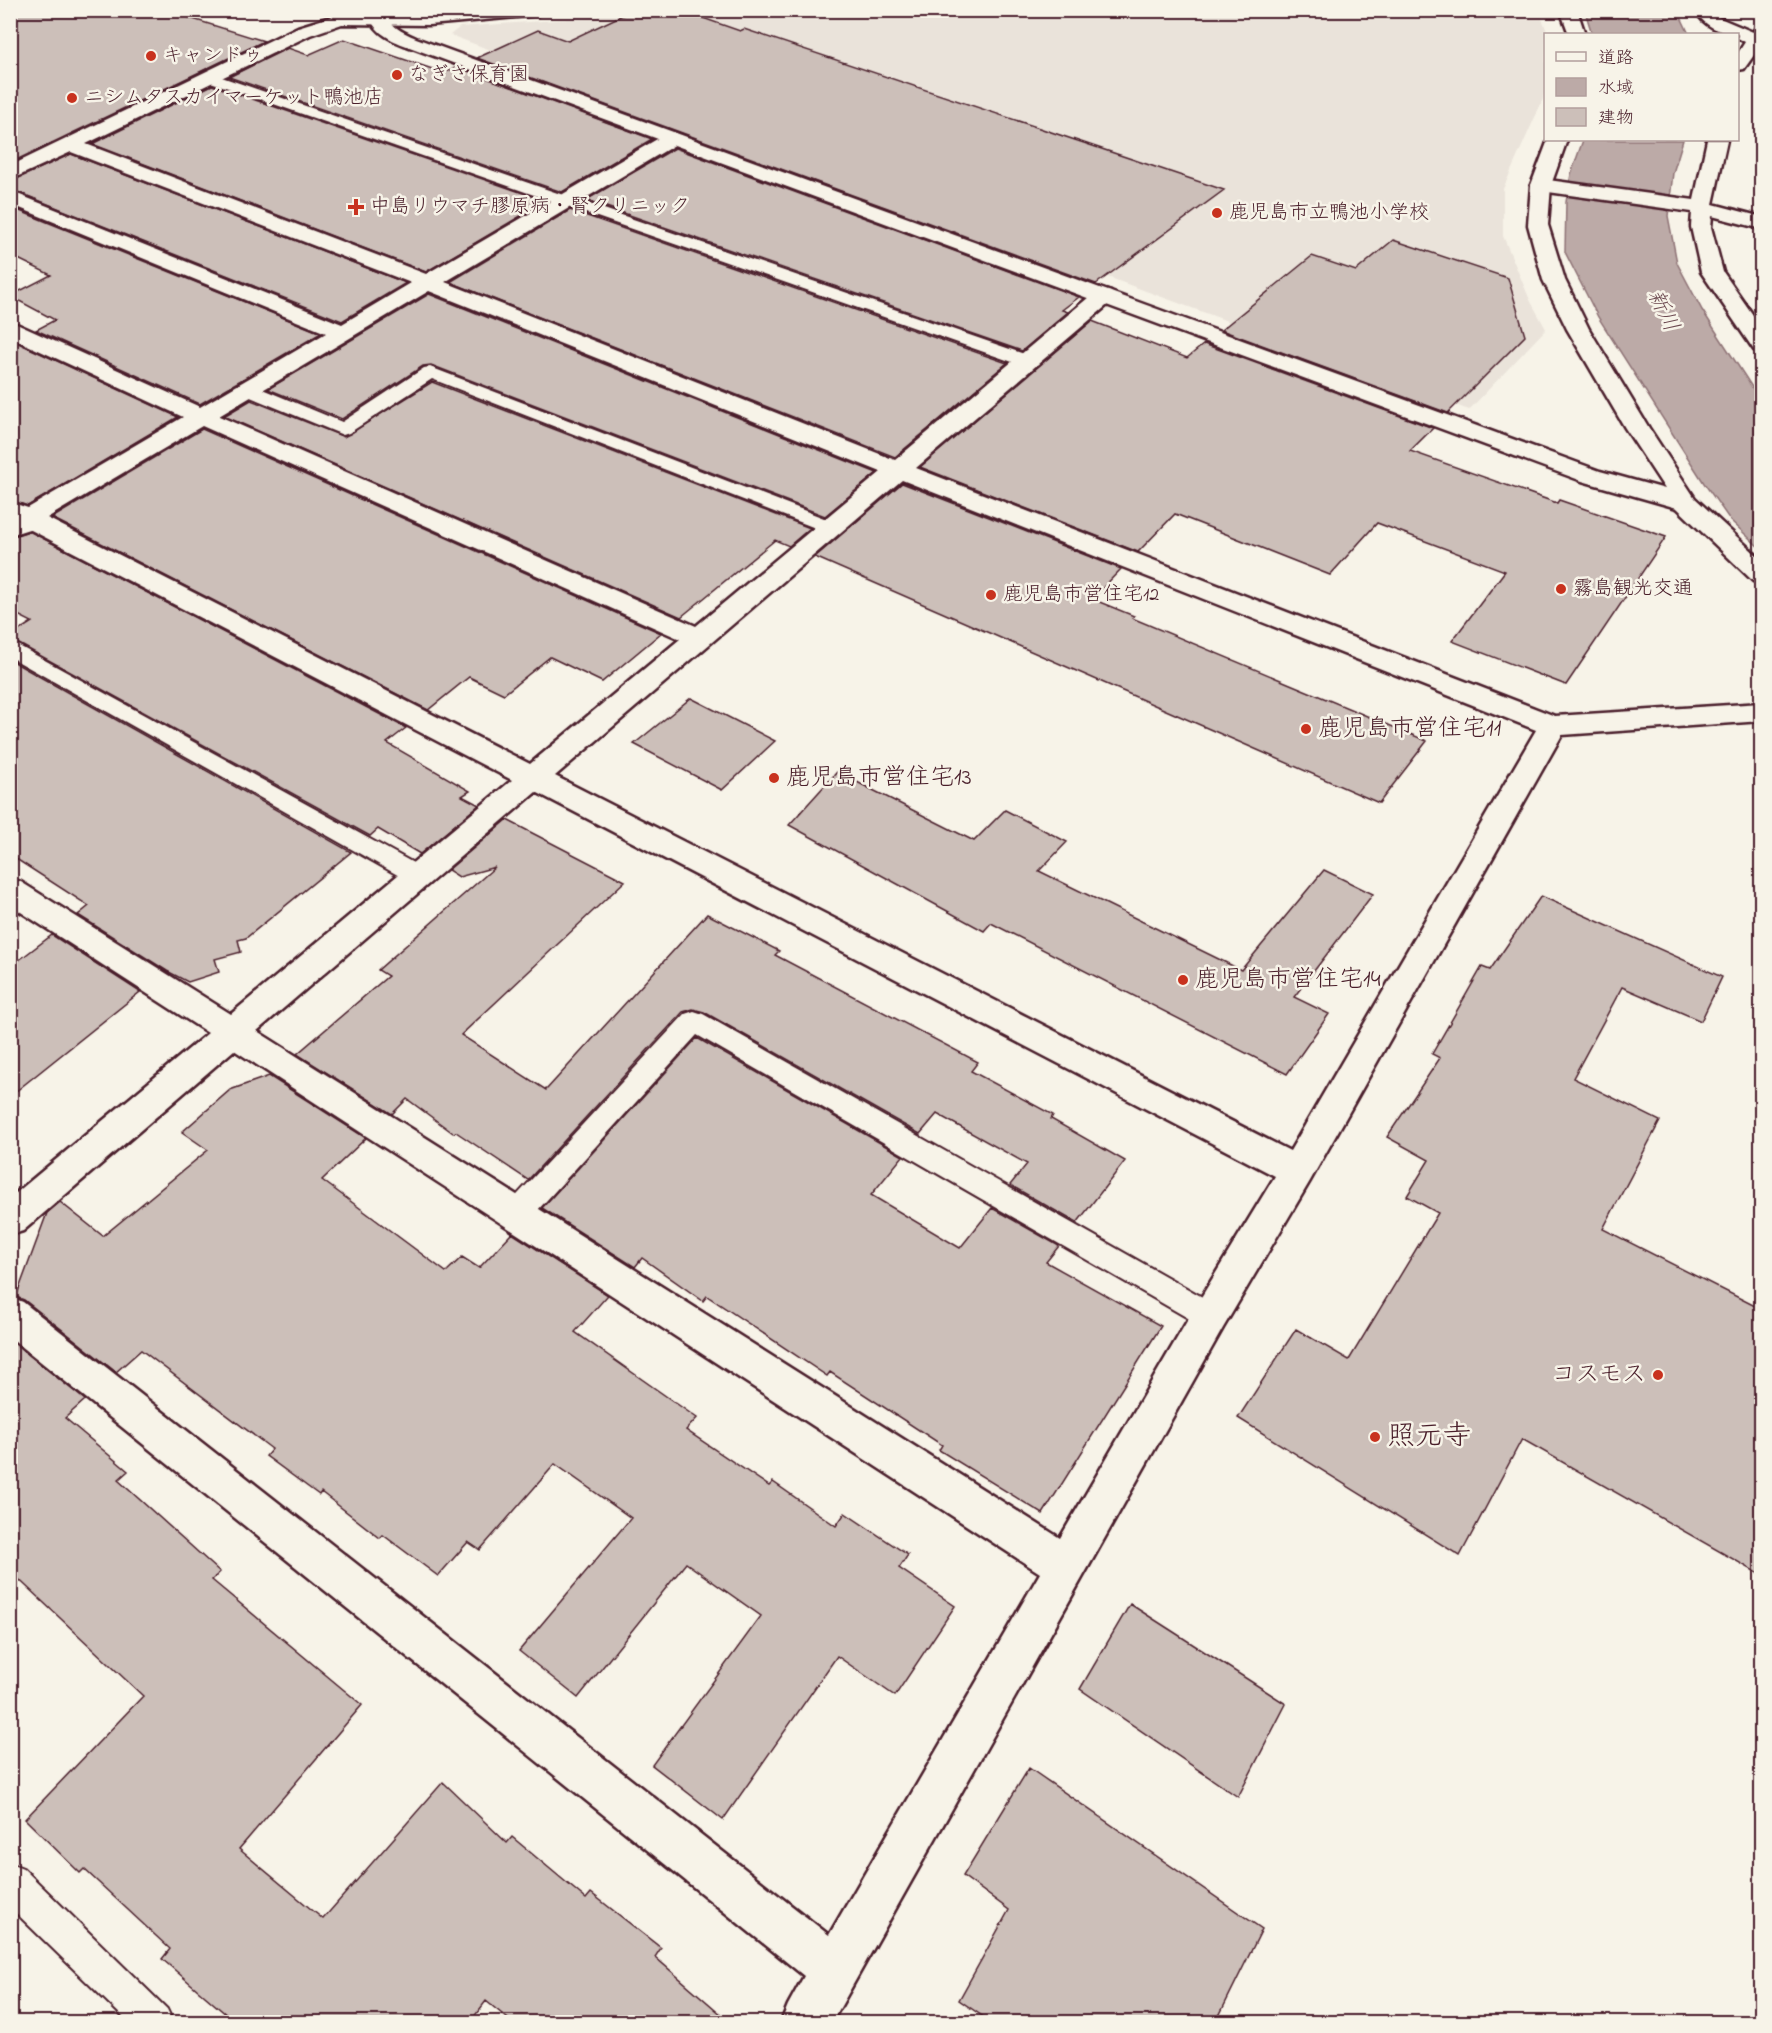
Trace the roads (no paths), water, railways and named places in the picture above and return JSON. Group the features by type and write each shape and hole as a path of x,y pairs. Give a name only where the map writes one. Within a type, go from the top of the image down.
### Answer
{"street":[{"path":"10,174 304,31 339,19 376,16 429,20 538,10"},
{"path":"1568,10 1576,33"},
{"path":"1703,10 1708,19 1758,35 1739,62"},
{"path":"376,16 389,32 410,41 671,139 1591,476 1686,503"},
{"path":"16,519 203,417 671,139"},
{"path":"1558,141 1551,186 1538,225 1554,280 1578,329 1637,428 1686,503 1761,575"},
{"path":"1718,141 1692,206 1701,227 1712,272 1761,345"},
{"path":"71,145 429,283 898,470 1553,726 1761,712"},
{"path":"1551,186 1692,206 1761,223"},
{"path":"10,197 344,333"},
{"path":"10,1221 1103,297"},
{"path":"10,328 203,417 700,638"},
{"path":"16,519 534,778 1297,1171"},
{"path":"805,2022 1210,1316 1297,1171 1553,726"},
{"path":"10,890 1067,1566"},
{"path":"10,1314 836,1971"}],"lane":[{"path":"210,77 1027,361"},
{"path":"249,390 343,429 430,372 830,527"},
{"path":"10,648 418,876"},
{"path":"516,1215 694,1021 1210,1316"},
{"path":"10,1881 154,2022"}],"water":[{"path":"1585,11 1678,11 1689,33 1592,33"},
{"name":"新川","path":"1583,141 1683,141 1673,173 1668,216 1677,263 1702,310 1761,401 1761,549 1730,520 1704,483 1598,317 1565,252 1566,202 1571,174"}],"place":[{"name":"キャンドゥ","path":"151,56"},
{"name":"なぎさ保育園","path":"397,75"},
{"name":"ニシムタスカイマーケット鴨池店","path":"72,98"},
{"name":"中島リウマチ膠原病・腎クリニック","path":"356,207"},
{"name":"鹿児島市立鴨池小学校","path":"1217,213"},
{"name":"霧島観光交通","path":"1561,589"},
{"name":"鹿児島市営住宅12","path":"991,595"},
{"name":"鹿児島市営住宅11","path":"1306,729"},
{"name":"鹿児島市営住宅13","path":"774,778"},
{"name":"鹿児島市営住宅14","path":"1183,980"},
{"name":"コスモス","path":"1658,1375"},
{"name":"照元寺","path":"1375,1437"}]}
